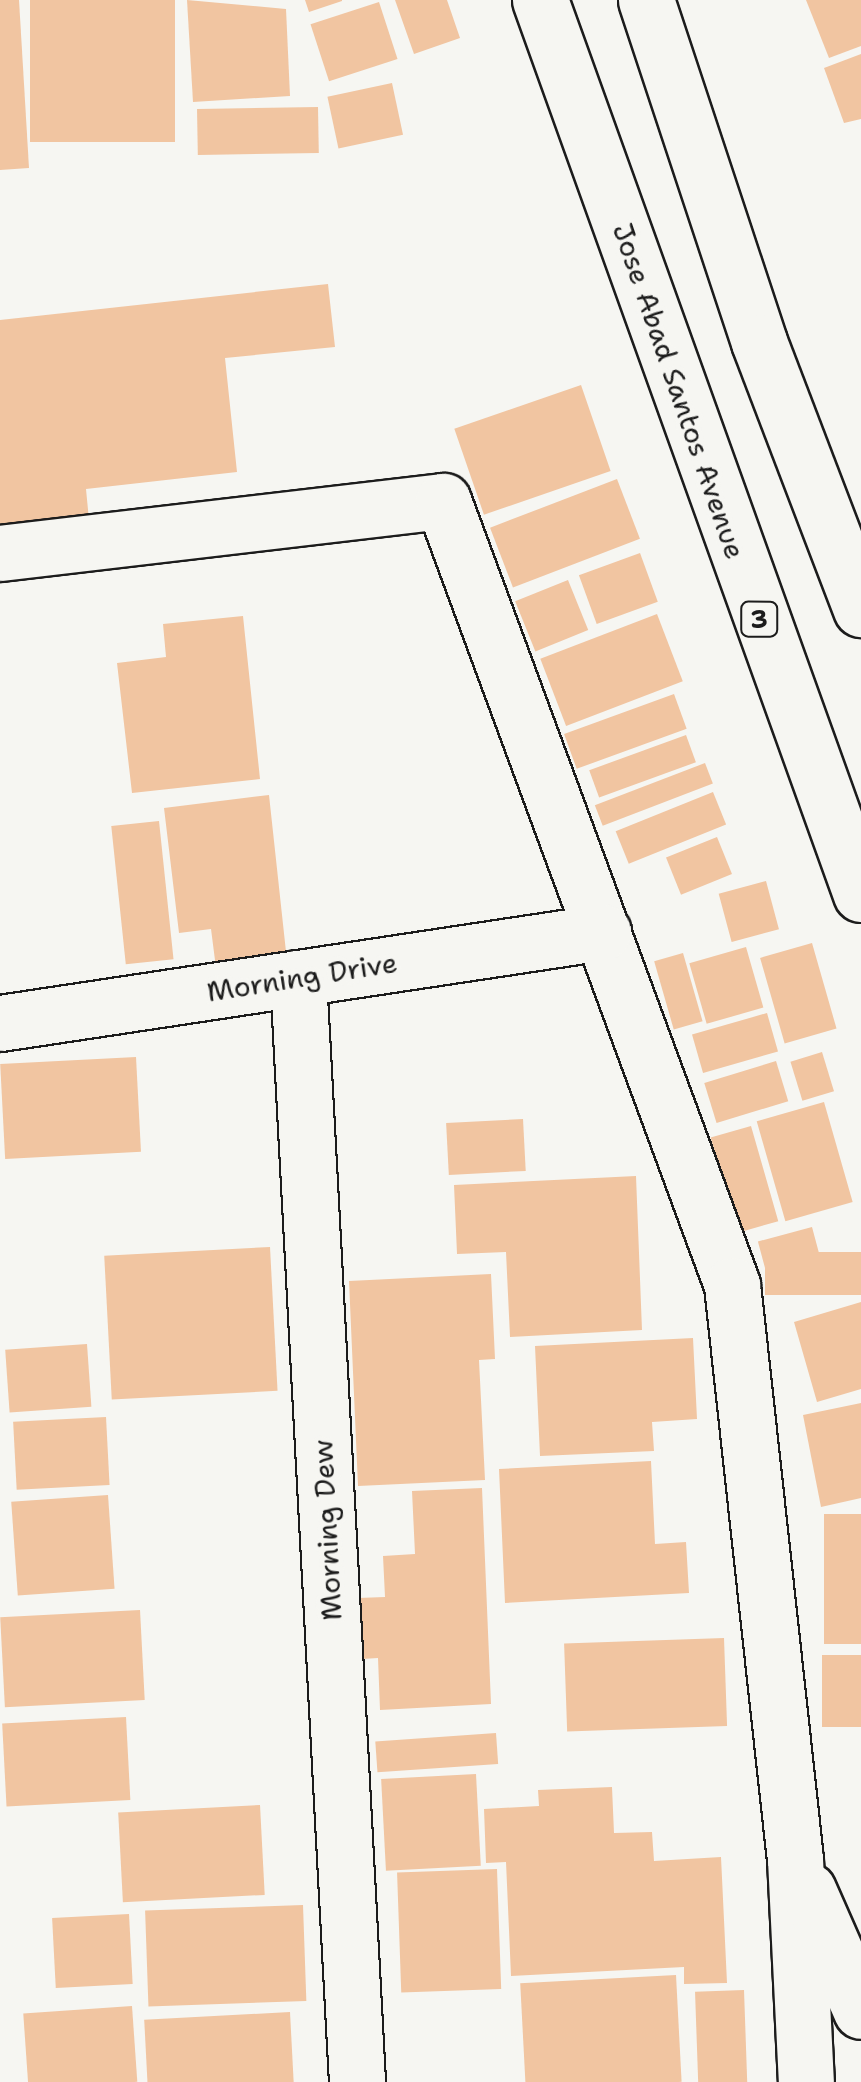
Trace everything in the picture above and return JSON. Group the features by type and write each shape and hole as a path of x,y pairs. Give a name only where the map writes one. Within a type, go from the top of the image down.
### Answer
{"main road":[{"name":"Jose Abad Santos Avenue","path":"540,0 861,894"},
{"path":"646,0 759,342 861,610"},
{"path":"0,554 442,502 732,1285 795,1860 806,2082"},
{"name":"Morning Drive","path":"0,1023 603,932"},
{"name":"Morning Dew","path":"298,978 357,2082"},
{"path":"795,1860 861,2011"}],"building":[{"path":"0,0 19,0 29,168 0,170"},
{"path":"30,0 175,0 175,142 30,142"},
{"path":"187,0 286,9 290,96 193,102"},
{"path":"305,0 342,0 342,1 309,12"},
{"path":"395,0 447,0 460,38 414,54"},
{"path":"806,0 861,0 861,46 829,58"},
{"path":"379,2 398,59 329,81 311,24"},
{"path":"861,54 861,119 844,123 824,68"},
{"path":"392,83 403,135 338,149 327,97"},
{"path":"318,107 319,153 198,155 197,109"},
{"path":"328,284 335,347 225,358 237,472 86,489 89,520 0,530 0,320"},
{"path":"581,385 611,471 484,515 454,429"},
{"path":"617,479 640,539 513,587 490,528"},
{"path":"640,553 658,602 597,624 579,575"},
{"path":"568,580 588,630 535,651 515,601"},
{"path":"657,614 683,681 566,726 540,659"},
{"path":"243,616 260,779 132,793 117,663 166,657 163,624"},
{"path":"674,694 687,729 577,769 564,734"},
{"path":"686,735 696,762 599,797 589,770"},
{"path":"705,763 713,784 603,826 595,805"},
{"path":"713,792 726,824 629,864 616,831"},
{"path":"269,795 287,961 216,968 211,929 179,933 164,808"},
{"path":"159,821 174,959 126,964 111,826"},
{"path":"717,837 732,874 681,895 666,858"},
{"path":"766,881 779,929 732,942 719,894"},
{"path":"812,943 837,1029 785,1043 760,958"},
{"path":"746,947 763,1008 707,1024 689,963"},
{"path":"683,953 703,1021 674,1030 654,961"},
{"path":"767,1013 778,1051 703,1073 692,1034"},
{"path":"822,1052 834,1091 802,1101 790,1062"},
{"path":"136,1057 141,1152 5,1159 0,1064"},
{"path":"776,1061 788,1101 717,1123 704,1083"},
{"path":"824,1102 853,1202 785,1221 757,1121"},
{"path":"523,1119 526,1171 449,1175 446,1123"},
{"path":"751,1126 778,1221 738,1233 711,1138"},
{"path":"636,1176 642,1330 510,1337 506,1252 457,1254 454,1185"},
{"path":"812,1227 820,1256 766,1270 758,1241"},
{"path":"270,1247 278,1391 112,1399 104,1256"},
{"path":"765,1252 861,1252 861,1295 765,1295"},
{"path":"491,1274 495,1359 479,1360 485,1480 358,1486 349,1281"},
{"path":"861,1302 861,1389 817,1402 794,1322"},
{"path":"693,1338 697,1419 652,1422 654,1451 540,1456 535,1346"},
{"path":"87,1344 91,1407 10,1413 5,1350"},
{"path":"861,1403 861,1498 821,1507 803,1415"},
{"path":"106,1417 110,1485 17,1490 13,1422"},
{"path":"651,1461 655,1544 686,1542 689,1593 505,1603 499,1469"},
{"path":"482,1488 491,1704 380,1710 378,1658 362,1659 358,1598 385,1597 383,1556 415,1554 412,1491"},
{"path":"108,1495 115,1589 18,1596 11,1502"},
{"path":"824,1514 861,1514 861,1644 824,1644"},
{"path":"140,1610 145,1700 5,1707 0,1617"},
{"path":"724,1638 727,1726 567,1732 564,1644"},
{"path":"822,1655 861,1655 861,1727 822,1727"},
{"path":"126,1717 130,1800 7,1806 2,1723"},
{"path":"496,1733 498,1764 377,1772 375,1741"},
{"path":"476,1774 481,1866 386,1871 381,1779"},
{"path":"612,1787 614,1833 652,1832 654,1861 721,1857 727,1983 684,1984 684,1967 511,1976 506,1862 486,1863 484,1809 539,1806 538,1790"},
{"path":"260,1805 265,1895 123,1902 118,1812"},
{"path":"497,1869 501,1989 401,1992 397,1872"},
{"path":"303,1905 306,2001 148,2006 145,1911"},
{"path":"129,1914 133,1984 56,1988 52,1918"},
{"path":"676,1975 682,2082 525,2082 520,1983"},
{"path":"744,1990 747,2082 698,2082 695,1992"},
{"path":"132,2006 137,2082 28,2082 23,2014"},
{"path":"290,2012 294,2082 147,2082 144,2020"}]}
